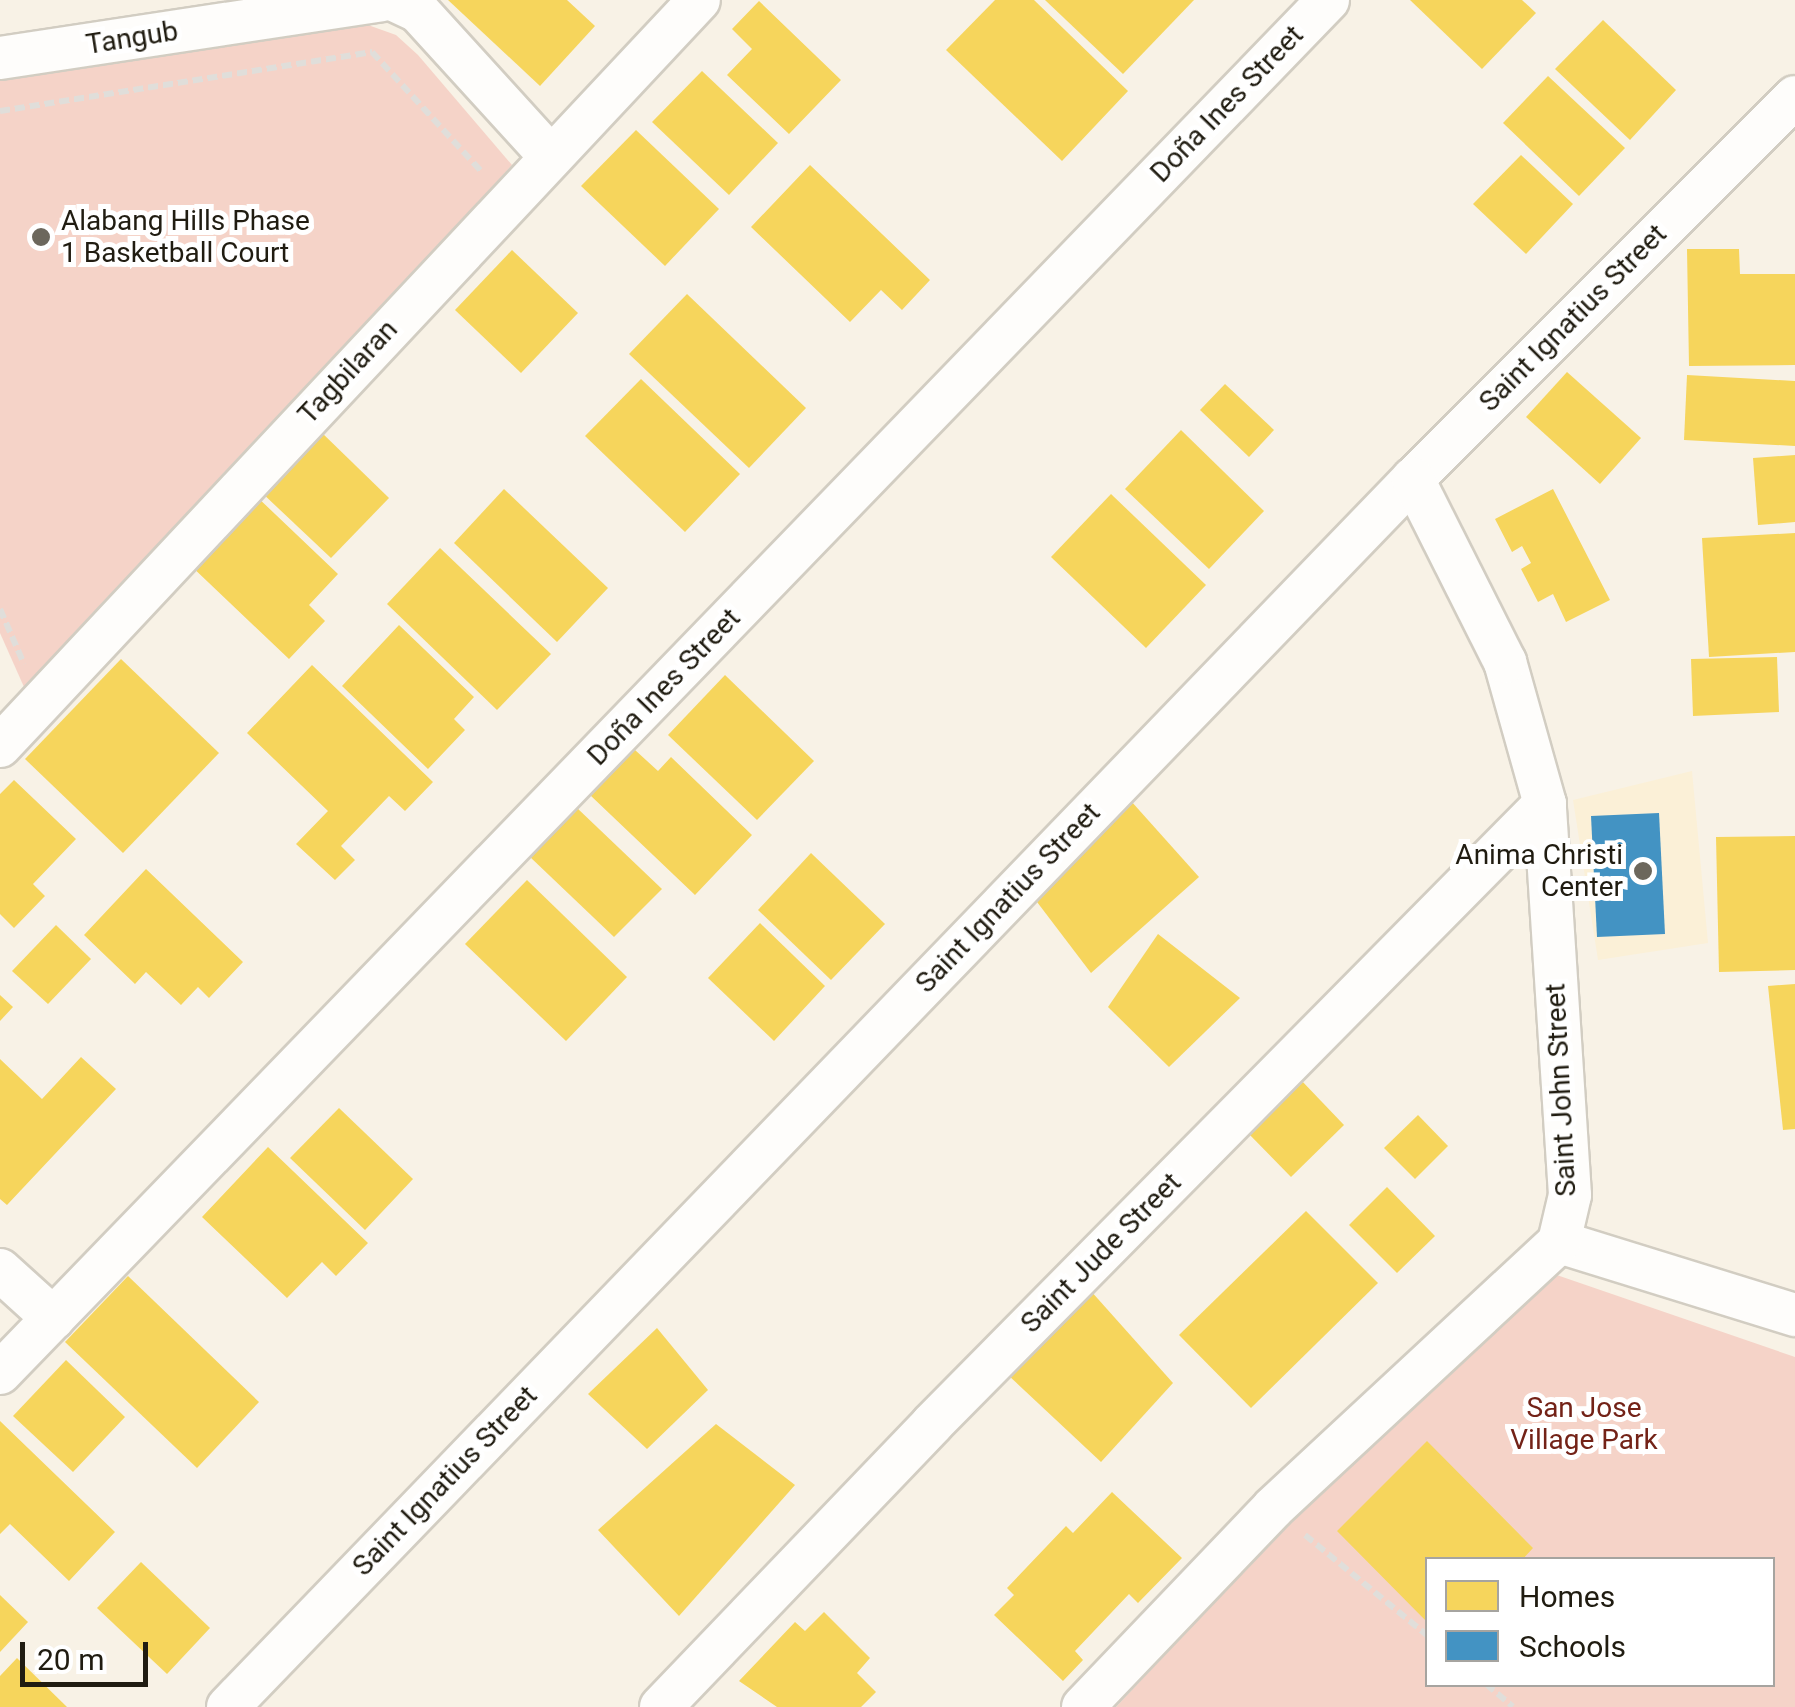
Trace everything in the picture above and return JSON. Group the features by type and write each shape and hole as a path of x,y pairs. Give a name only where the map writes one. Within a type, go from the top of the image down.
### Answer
{"street":[{"name":"Tangub","path":"0,58 382,0"},
{"path":"394,0 418,10 549,155"},
{"name":"Tagbilaran","path":"5,723 699,0"},
{"name":"Doña Ines Street","path":"0,1373 1328,0"},
{"name":"Saint Ignatius Street","path":"228,1707 1413,478 1795,96"},
{"name":"Saint John Street","path":"1413,478 1505,662 1544,804 1570,1195 1559,1242"},
{"name":"Saint Jude Street","path":"662,1707 932,1424 1544,804"},
{"path":"1083,1707 1273,1508 1559,1242 1795,1315"},
{"path":"0,1270 53,1318"}],"path":[{"path":"0,111 372,52 482,172 469,187"},
{"path":"0,609 26,667 39,652"},
{"path":"1273,1508 1425,1634"},
{"path":"1490,1687 1513,1707"}],"shaded area":[{"name":"Anima Christi Center","path":"1692,771 1708,943 1598,960 1573,800"}],"green space":[{"path":"339,24 368,25 396,35 418,55 512,165 28,696 0,633 0,79"},
{"name":"San Jose Village Park","path":"1548,1272 1795,1357 1795,1707 1116,1707 1270,1543"}],"building: Homes":[{"path":"448,0 567,0 595,26 540,86"},
{"path":"995,0 1034,0 1128,91 1062,161 946,50"},
{"path":"1045,0 1194,0 1123,74"},
{"path":"1410,0 1522,0 1536,13 1482,69"},
{"path":"759,1 841,80 789,134 727,75 752,49 732,29"},
{"path":"1603,20 1676,90 1630,140 1555,69"},
{"path":"702,71 778,143 729,195 652,122"},
{"path":"1548,76 1625,148 1579,196 1503,123"},
{"path":"636,130 719,209 665,266 581,186"},
{"path":"1521,155 1573,204 1526,254 1473,204"},
{"path":"810,165 930,280 902,310 881,290 850,322 751,227"},
{"path":"1687,249 1739,249 1740,274 1795,274 1795,365 1689,366"},
{"path":"512,250 578,313 521,373 455,310"},
{"path":"687,294 806,408 749,468 629,354"},
{"path":"1567,372 1641,438 1600,484 1526,417"},
{"path":"1687,375 1795,381 1795,446 1684,440"},
{"path":"641,379 740,474 685,532 585,436"},
{"path":"1225,384 1274,430 1249,457 1200,410"},
{"path":"319,430 389,498 331,558 260,491"},
{"path":"1181,430 1264,511 1209,569 1125,489"},
{"path":"1795,455 1795,522 1758,525 1753,458"},
{"path":"504,489 608,588 557,642 454,543"},
{"path":"1553,489 1610,600 1566,622 1553,594 1538,602 1521,569 1531,563 1522,546 1512,552 1495,519"},
{"path":"254,494 338,574 309,605 325,621 289,659 188,563"},
{"path":"1111,494 1206,585 1146,648 1051,557"},
{"path":"1795,533 1795,652 1709,657 1702,538"},
{"path":"440,548 551,654 497,710 387,604"},
{"path":"399,625 474,697 454,719 465,730 428,769 342,686"},
{"path":"1777,657 1779,712 1693,716 1691,659"},
{"path":"121,659 219,753 123,853 25,759"},
{"path":"312,665 433,782 405,811 389,796 341,846 355,860 335,880 296,844 328,811 247,733"},
{"path":"725,675 814,761 757,820 668,735"},
{"path":"635,750 658,771 671,757 752,835 695,895 590,795"},
{"path":"14,780 76,839 33,884 45,896 14,928 0,914 0,794"},
{"path":"1131,801 1199,877 1091,973 1034,898"},
{"path":"576,807 662,889 614,937 529,856"},
{"path":"1795,836 1795,970 1719,972 1716,837"},
{"path":"811,853 885,924 831,980 758,910"},
{"path":"146,869 243,962 209,998 198,987 181,1005 146,972 135,984 84,935"},
{"path":"527,880 627,977 566,1041 465,944"},
{"path":"760,923 825,986 774,1041 708,978"},
{"path":"56,925 91,959 48,1004 12,971"},
{"path":"1158,934 1240,998 1169,1067 1108,1007"},
{"path":"1795,984 1795,1129 1783,1130 1768,986"},
{"path":"0,995 13,1007 0,1021"},
{"path":"81,1057 116,1089 7,1205 0,1199 0,1059 42,1099"},
{"path":"1300,1079 1344,1125 1291,1177 1245,1130"},
{"path":"339,1108 413,1179 365,1230 290,1158"},
{"path":"1418,1115 1448,1146 1415,1179 1384,1148"},
{"path":"268,1147 368,1243 336,1276 322,1262 287,1298 202,1217"},
{"path":"1387,1187 1435,1236 1397,1273 1349,1225"},
{"path":"1306,1211 1378,1283 1251,1408 1179,1335"},
{"path":"128,1276 259,1402 197,1468 65,1342"},
{"path":"1090,1290 1173,1383 1101,1462 1008,1375"},
{"path":"657,1328 708,1390 647,1449 588,1394"},
{"path":"66,1360 125,1417 73,1472 13,1416"},
{"path":"0,1421 115,1532 69,1581 10,1524 0,1534"},
{"path":"716,1424 795,1485 679,1616 598,1530"},
{"path":"1427,1441 1533,1548 1525,1557 1425,1557 1425,1620 1337,1531"},
{"path":"1112,1492 1182,1558 1138,1603 1129,1594 1075,1651 1083,1660 1063,1681 994,1615 1014,1595 1007,1588 1066,1526 1073,1533"},
{"path":"141,1562 210,1628 167,1674 97,1608"},
{"path":"0,1595 28,1622 0,1652"},
{"path":"824,1612 870,1658 857,1673 876,1692 861,1707 777,1707 739,1681 795,1622 805,1631"},
{"path":"17,1658 67,1707 0,1707 0,1676"}],"building: Schools":[{"path":"1659,813 1665,934 1597,937 1591,816"}],"place":[{"name":"Alabang Hills Phase 1 Basketball Court","path":"41,237"},
{"name":"Anima Christi Center","path":"1643,871"}]}
